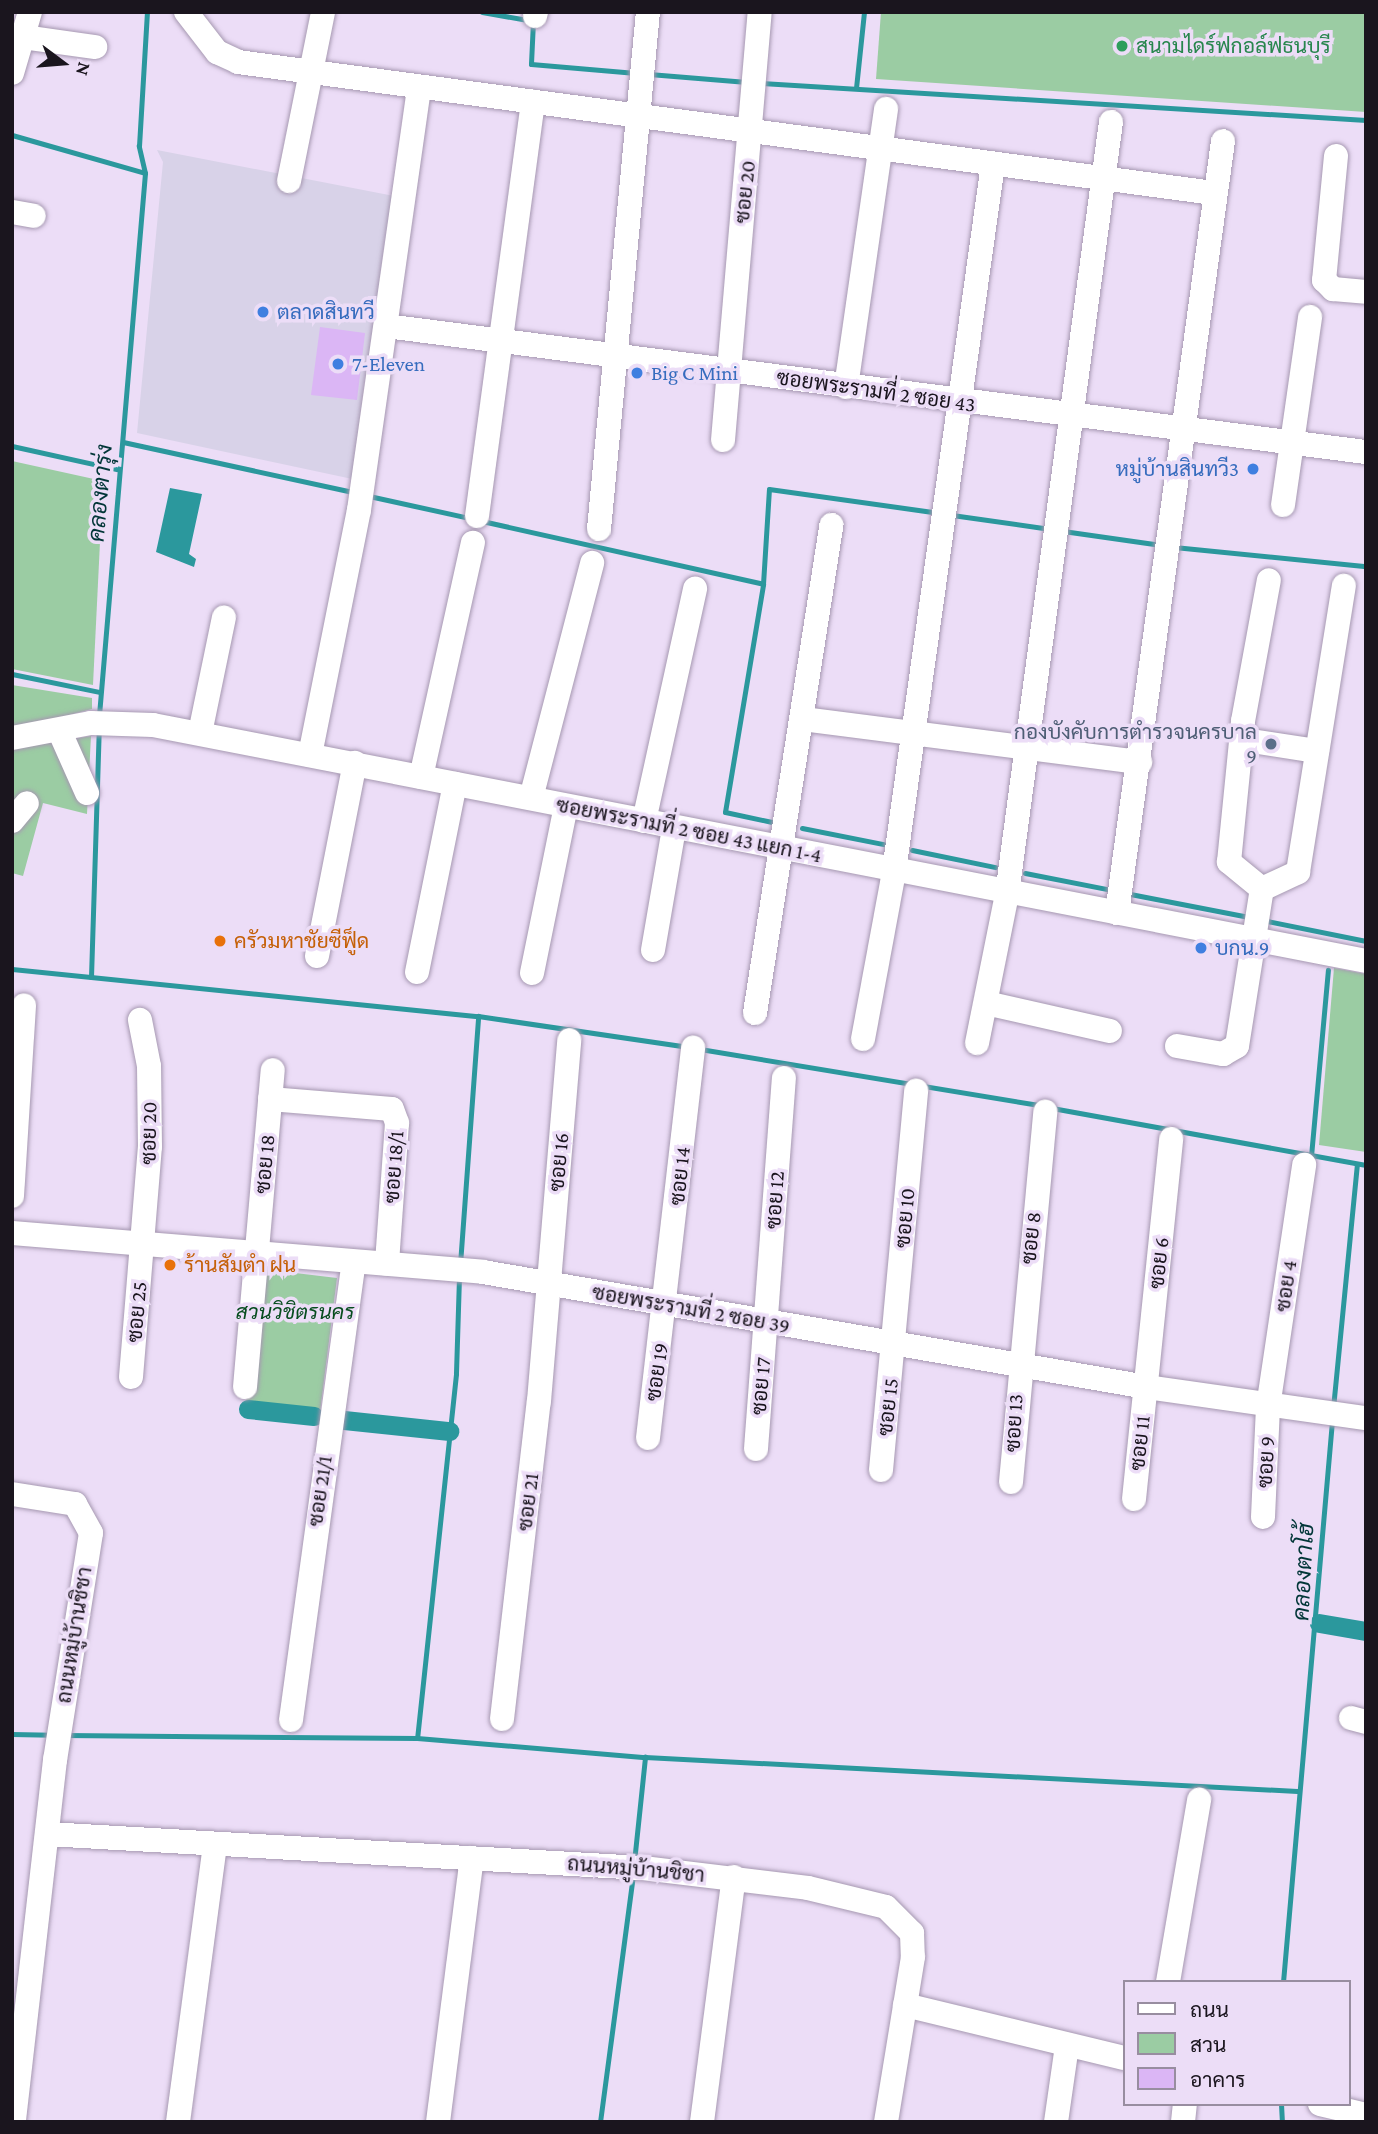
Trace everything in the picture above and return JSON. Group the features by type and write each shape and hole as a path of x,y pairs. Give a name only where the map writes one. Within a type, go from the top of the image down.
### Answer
{"street":[{"path":"12,73 30,12"},
{"path":"186,12 230,60 533,102 643,105 752,131 1213,193"},
{"path":"599,529 643,105 648,12"},
{"name":"ซอย 20","path":"723,440 726,372 752,131 761,12"},
{"path":"289,181 307,71 323,13"},
{"path":"23,37 95,47"},
{"path":"310,755 359,510 419,87"},
{"path":"477,516 533,102"},
{"path":"846,387 886,109"},
{"path":"977,1043 1007,894 1056,542 1069,417 1111,122"},
{"path":"1117,913 1171,532 1213,193 1223,141"},
{"path":"1336,156 1324,280 1333,289 1366,292"},
{"path":"863,1039 894,870 949,498 993,164"},
{"path":"1283,505 1310,317"},
{"name":"ซอยพระรามที่ 2 ซอย 43","path":"386,326 1292,447 1366,452"},
{"path":"755,1013 784,849 831,525"},
{"path":"421,777 473,543"},
{"path":"531,798 592,563"},
{"path":"1262,889 1229,862 1269,580"},
{"path":"1262,889 1298,872 1344,586"},
{"path":"644,821 695,589"},
{"path":"200,733 224,617"},
{"path":"803,719 1140,762"},
{"name":"ซอยพระรามที่ 2 ซอย 43 แยก 1-4","path":"12,738 90,723 120,723 200,733 1007,894 1117,913 1251,942 1366,961"},
{"path":"59,730 87,793"},
{"path":"1245,740 1317,751"},
{"path":"317,956 355,763"},
{"path":"417,972 455,783"},
{"path":"532,973 566,806"},
{"path":"653,950 674,828"},
{"path":"1177,1046 1233,1053 1262,889"},
{"path":"986,1003 1110,1031"},
{"path":"12,1196 24,1004"},
{"name":"ซอย 20","path":"140,1020 149,1066 143,1247"},
{"name":"ซอย 16","path":"548,1284 569,1040"},
{"name":"ซอย 14","path":"666,1305 693,1048"},
{"name":"ซอย 18","path":"245,1387 273,1070"},
{"name":"ซอย 12","path":"767,1322 784,1077"},
{"name":"ซอย 10","path":"895,1344 916,1091"},
{"name":"ซอย 18/1","path":"270,1099 392,1109 397,1123 387,1264"},
{"name":"ซอย 8","path":"1017,1364 1045,1112"},
{"name":"ซอย 6","path":"1147,1387 1171,1139"},
{"name":"ซอย 4","path":"1268,1407 1304,1165"},
{"name":"ซอยพระรามที่ 2 ซอย 39","path":"12,1233 257,1257 482,1272 1147,1387 1268,1407 1358,1417"},
{"name":"ซอย 25","path":"131,1377 143,1247"},
{"name":"ซอย 21/1","path":"291,1720 354,1263"},
{"name":"ซอย 21","path":"502,1719 548,1284"},
{"name":"ซอย 19","path":"649,1438 666,1305"},
{"name":"ซอย 17","path":"756,1449 767,1322"},
{"name":"ซอย 15","path":"881,1470 895,1344"},
{"name":"ซอย 13","path":"1011,1482 1017,1364"},
{"name":"ซอย 11","path":"1134,1499 1147,1387"},
{"name":"ซอย 9","path":"1263,1517 1268,1407"},
{"name":"ถนนหมู่บ้านชิชา","path":"12,1494 75,1504 89,1520 55,1760 13,2122"},
{"path":"1168,1980 1199,1800"},
{"name":"ถนนหมู่บ้านชิชา","path":"47,1834 215,1846 603,1864 734,1877 856,1898 902,1917 913,1945 886,2122"},
{"path":"178,2122 215,1846"},
{"path":"438,2122 472,1858"},
{"path":"702,2122 734,1877"},
{"path":"905,2005 1122,2058"},
{"path":"1056,2122 1068,2046"},
{"path":"1328,2106 1366,2115"}],"shaded area":[{"name":"ตลาดสินทวี","path":"157,150 394,196 357,480 137,433 163,162"},
{"path":"170,488 202,494 189,554 196,559 194,567 156,552"}],"green space":[{"name":"สนามไดร์ฟกอล์ฟธนบุรี","path":"881,12 1366,12 1366,112 876,79"},
{"path":"12,461 103,481 93,685 12,669"},
{"path":"12,685 92,698 92,709 12,730"},
{"path":"91,736 87,814 43,803 23,876 12,873 12,749"},
{"path":"1334,968 1366,974 1366,1152 1319,1145"},
{"name":"สวนวิชิตรนคร","path":"262,1269 337,1278 320,1412 246,1402"}],"building":[{"name":"7-Eleven","path":"320,327 365,333 357,400 311,395"}],"waterway":[{"name":"คลองตารุ่ง","path":"99,715 145,173 139,146 147,12"},
{"path":"482,12 533,21 531,64 636,73"},
{"path":"856,88 864,12"},
{"path":"649,74 747,82"},
{"path":"761,83 1366,120"},
{"path":"12,135 145,173"},
{"path":"123,442 353,492"},
{"path":"12,446 116,469"},
{"path":"772,822 725,812 763,584 769,489 939,513"},
{"path":"369,496 469,518"},
{"path":"952,515 1050,529"},
{"path":"482,521 763,584"},
{"path":"1063,531 1161,545"},
{"path":"1174,547 1366,566"},
{"path":"12,674 100,692"},
{"name":"คลองตารุ่ง","path":"91,977 99,729"},
{"path":"802,828 883,844"},
{"path":"912,850 995,867"},
{"path":"1025,873 1112,890"},
{"path":"1125,893 1249,917"},
{"path":"1262,920 1366,941"},
{"path":"12,969 478,1016 687,1047"},
{"path":"1311,1156 1328,970"},
{"path":"460,1264 478,1016"},
{"path":"700,1049 1043,1106"},
{"path":"1052,1108 1366,1165"},
{"name":"คลองตาโฮ้","path":"1333,1408 1357,1164"},
{"path":"459,1277 456,1374 417,1738 645,1757 1297,1791"},
{"path":"248,1409 314,1416"},
{"path":"344,1420 449,1431"},
{"name":"คลองตาโฮ้","path":"1283,1980 1332,1421"},
{"path":"1319,1623 1366,1631"},
{"path":"12,1734 51,1735"},
{"path":"64,1735 417,1738"},
{"path":"634,1862 645,1757"},
{"path":"600,2122 633,1875"},
{"name":"คลองตาโฮ้","path":"1281,2106 1282,2122"}],"place":[{"name":"สนามไดร์ฟกอล์ฟธนบุรี","path":"1122,46"},
{"name":"ตลาดสินทวี","path":"263,312"},
{"name":"7-Eleven","path":"338,364"},
{"name":"Big C Mini","path":"637,373"},
{"name":"หมู่บ้านสินทวี3","path":"1253,469"},
{"name":"กองบังคับการตำรวจนครบาล 9","path":"1271,744"},
{"name":"ครัวมหาชัยซีฟู็ด","path":"220,941"},
{"name":"บกน.9","path":"1201,948"},
{"name":"ร้านสัมตำ ฝน","path":"170,1265"}]}
